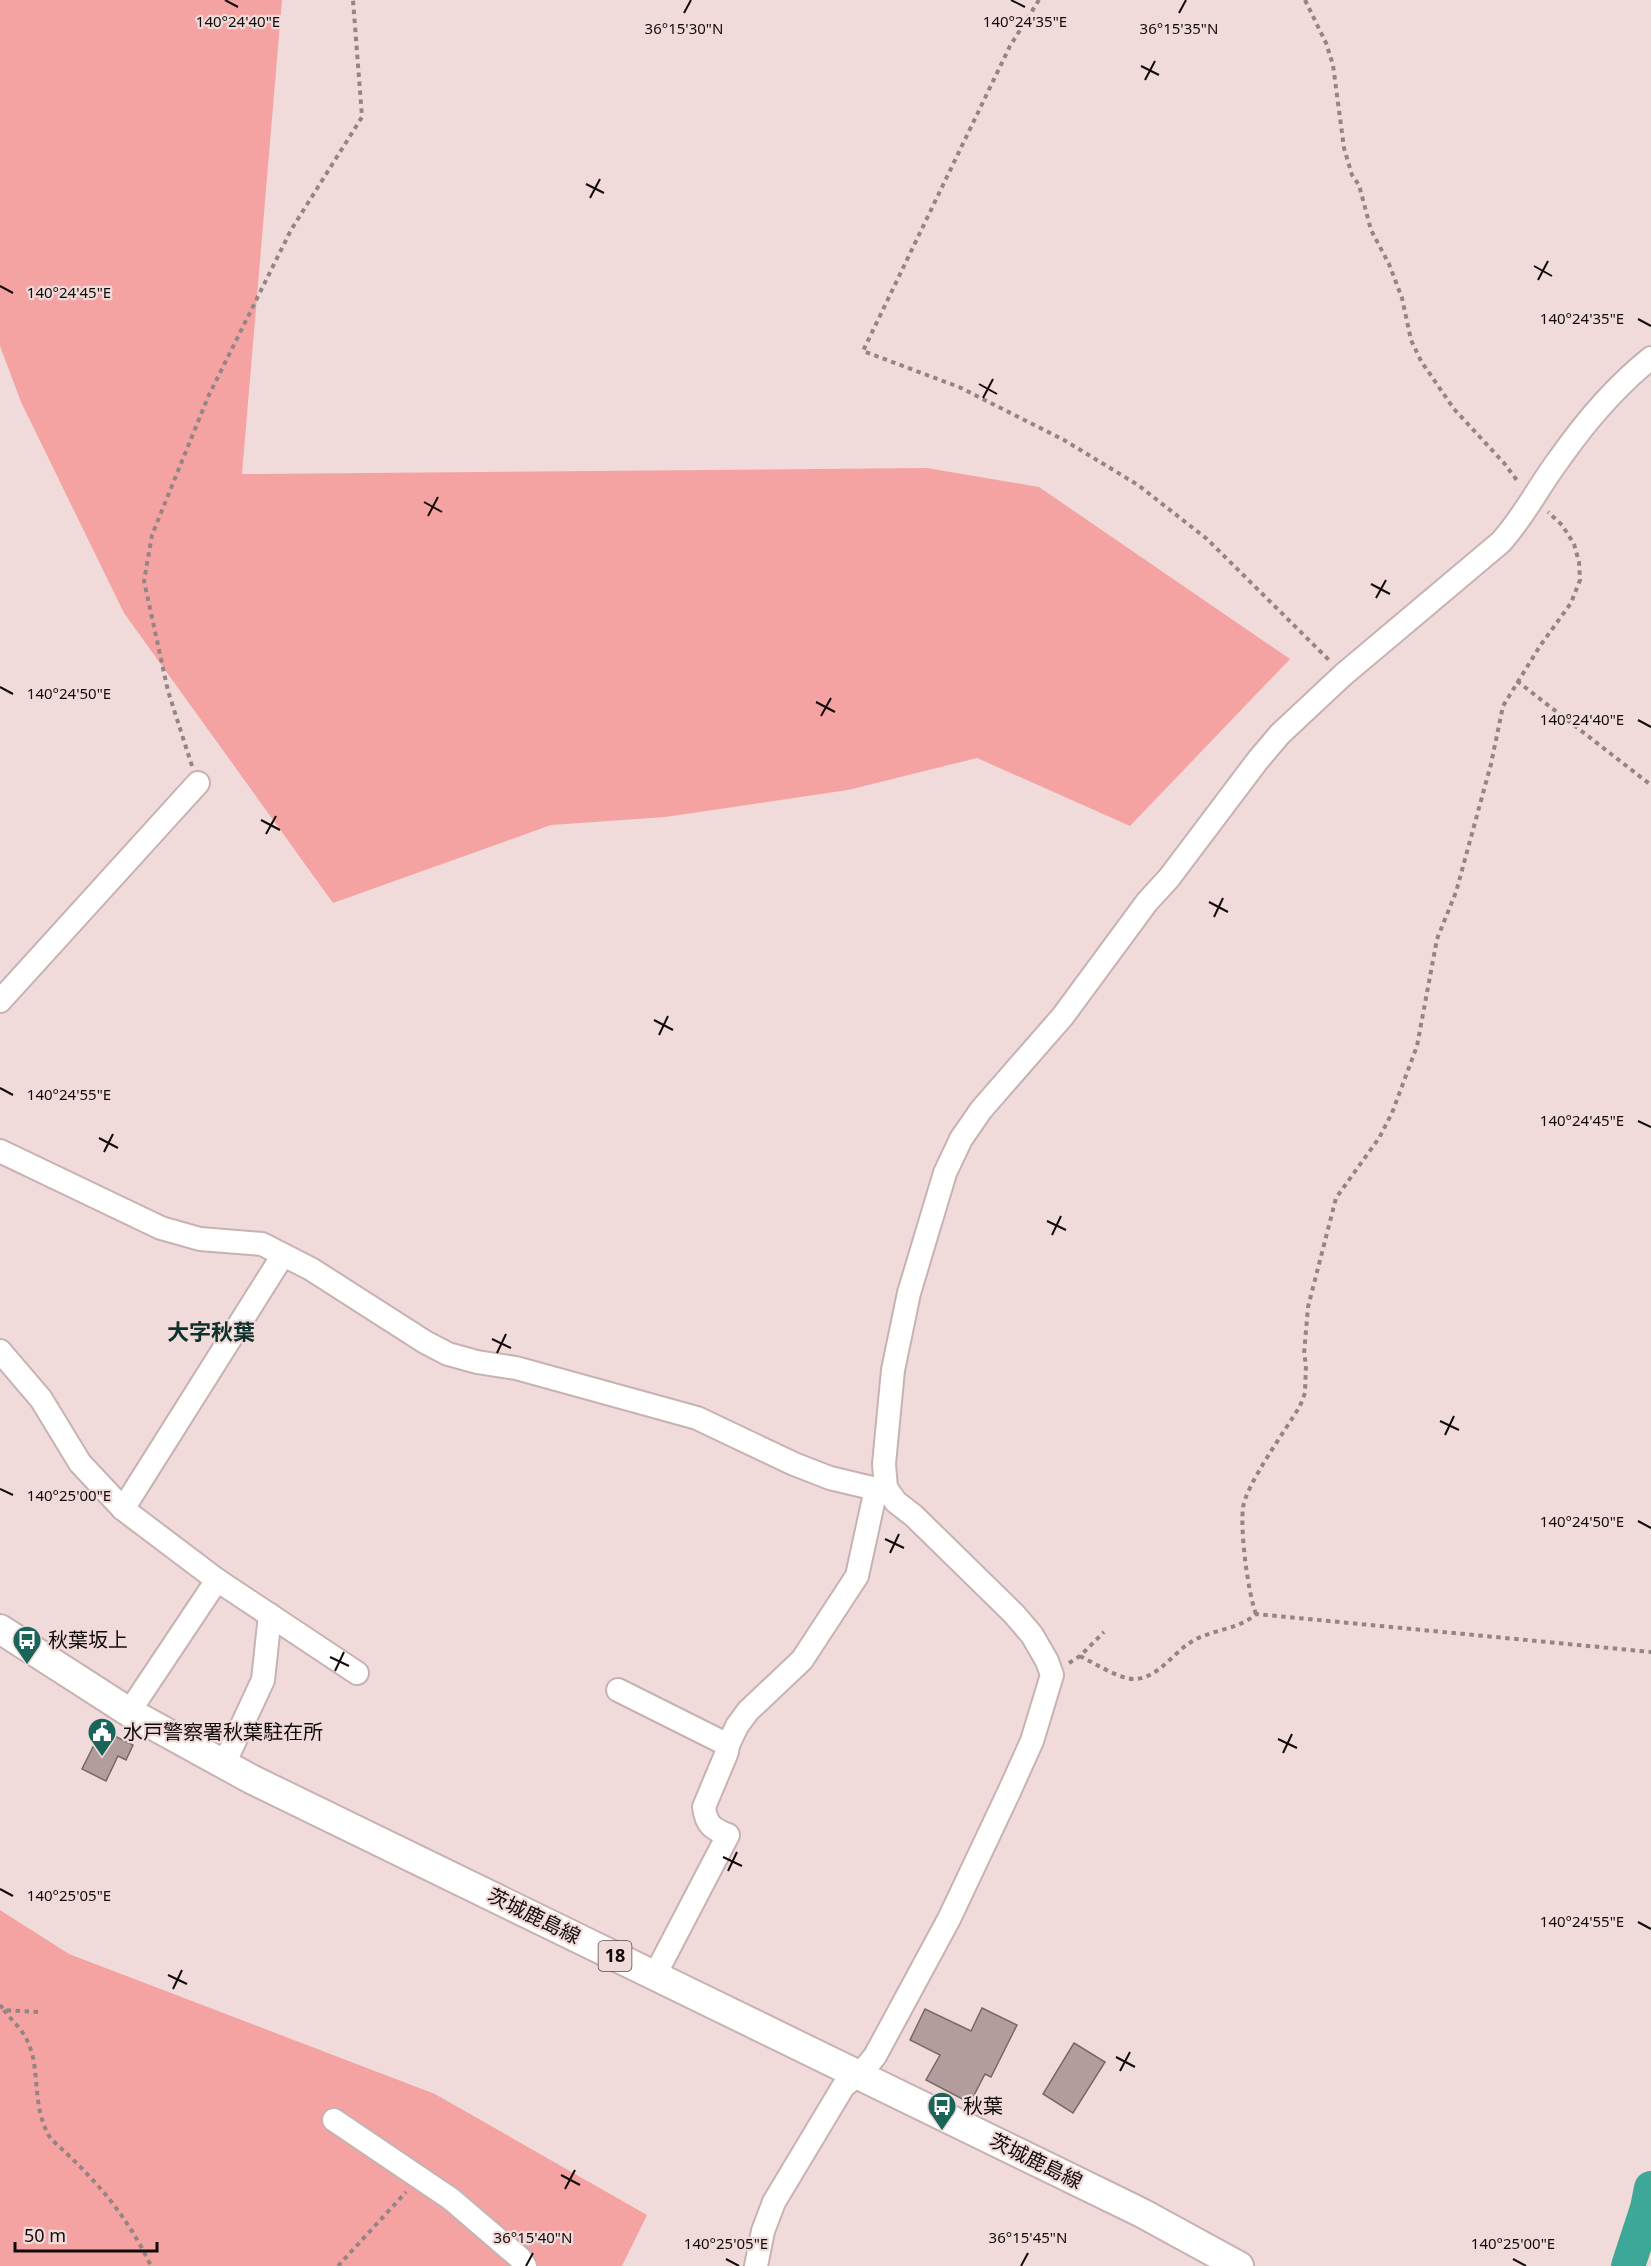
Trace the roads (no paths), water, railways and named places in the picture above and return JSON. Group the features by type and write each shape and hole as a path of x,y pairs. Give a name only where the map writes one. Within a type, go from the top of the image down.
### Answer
{"main road":[{"name":"茨城鹿島線","path":"0,1629 129,1712 224,1764 1142,2213 1239,2266"}],"street":[{"path":"655,1976 728,1835 711,1828 705,1817 704,1807 737,1726 748,1711 802,1660 857,1576 881,1489 887,1418 901,1325 945,1173 961,1139 981,1110 1063,1016 1147,902 1212,824 1258,760 1280,734 1343,675 1501,542 1534,500 1558,459 1593,415 1620,385 1651,358"},
{"path":"0,1001 198,783"},
{"path":"0,1151 161,1228 200,1239 262,1244 311,1269 425,1342 448,1353 477,1362 516,1368 697,1418 794,1464 830,1478 881,1489 914,1516 1014,1614 1032,1635 1052,1675 1032,1741 948,1919 875,2056 843,2087 774,2202 764,2230 756,2266"},
{"path":"123,1509 283,1255"},
{"path":"0,1351 41,1399 80,1463 123,1509 217,1580 357,1673"},
{"path":"129,1712 217,1580"},
{"path":"224,1764 263,1680 270,1615"},
{"path":"618,1690 728,1745"},
{"path":"334,2120 451,2199 520,2258 525,2266"}],"waterway":[{"path":"1628,2266 1647,2208 1651,2188"}],"place":[{"name":"秋葉坂上","path":"27,1666"},
{"name":"水戸警察署秋葉駐在所","path":"102,1758"},
{"name":"秋葉","path":"942,2132"}],"district":[{"name":"大字秋葉","path":"211,1332"}]}
